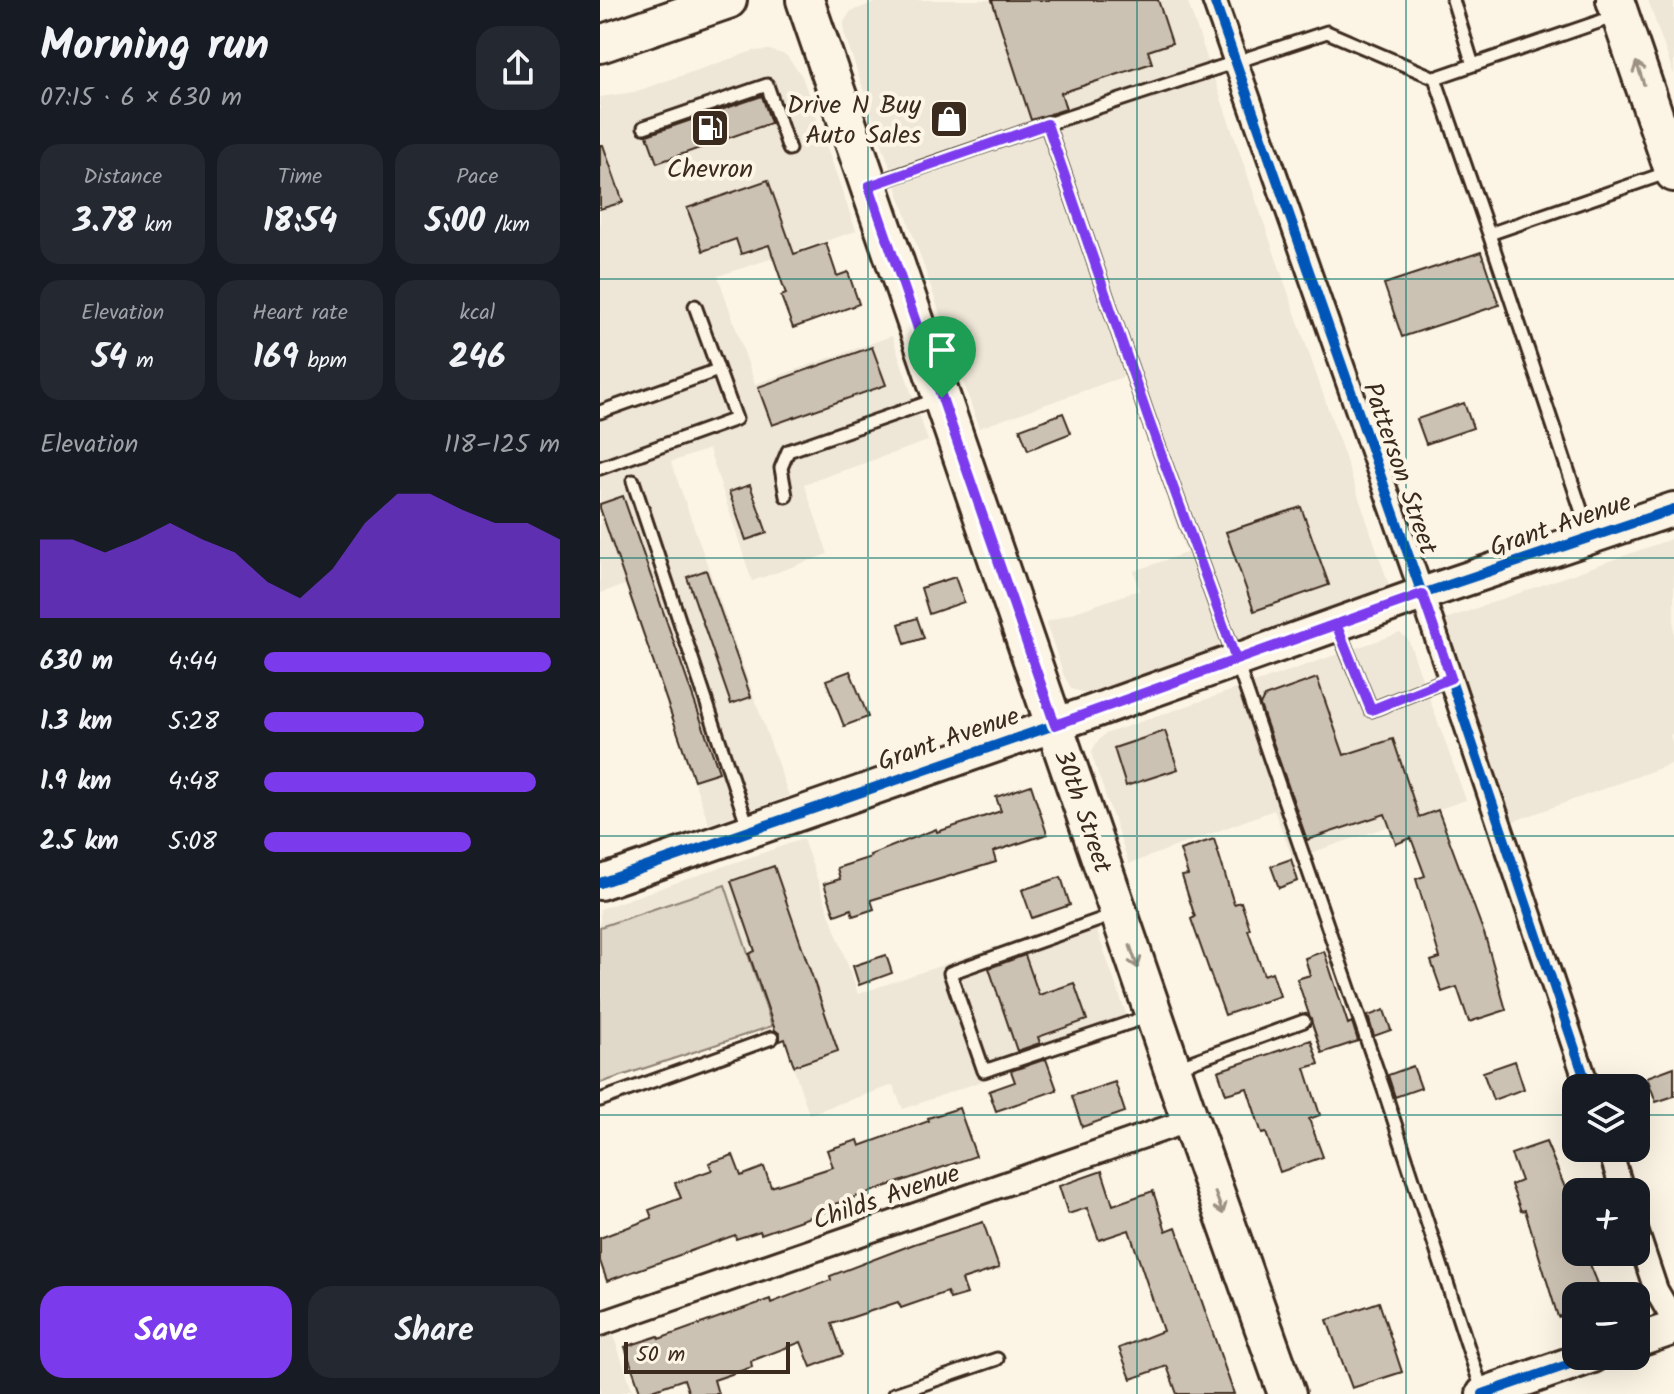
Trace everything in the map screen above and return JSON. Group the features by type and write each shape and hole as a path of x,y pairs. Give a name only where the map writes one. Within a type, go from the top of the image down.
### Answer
{"main road":[{"path":"600,44 728,0"},
{"name":"30th Street","path":"805,0 1287,1394"},
{"path":"1617,7 1674,172"}],"street":[{"name":"Patterson Street","path":"1214,0 1451,678 1583,1074"},
{"name":"Grant Avenue","path":"601,880 749,832 1336,624 1674,509"},
{"name":"Childs Avenue","path":"600,1324 1190,1120"},
{"path":"1648,1266 1656,1290 1674,1321"},
{"path":"1650,1336 1674,1328"},
{"path":"1483,1394 1562,1367"}],"lane":[{"path":"1453,0 1473,65"},
{"path":"869,186 1201,71 1236,63 1327,32 1435,78 1617,7"},
{"path":"1435,78 1590,537"},
{"path":"644,127 767,85 789,149"},
{"path":"1047,124 1385,1093 1483,1394"},
{"path":"1489,234 1674,172"},
{"path":"600,468 736,419 695,306"},
{"path":"600,412 718,370"},
{"path":"786,496 781,468 788,451 942,398"},
{"path":"633,481 749,832"},
{"path":"1336,624 1371,710 1451,678"},
{"path":"1119,913 950,973 984,1071 1154,1014"},
{"path":"1173,1068 1304,1021"},
{"path":"600,1100 772,1038"},
{"path":"894,1394 997,1359"}],"shaded area":[{"path":"883,0 1187,0 1389,585 1386,590 1093,692 1072,689 1064,676 1046,622 1139,590 1134,571 1186,553 1125,376 979,428 844,33 844,22 851,11"},
{"path":"1648,0 1674,0 1674,75"},
{"path":"769,50 786,55 802,76 856,231 718,276 755,384 892,336 928,441 804,484 828,554 752,581 709,449 671,462 789,796 709,824 625,585 600,593 600,97 634,92 753,51"},
{"path":"1674,538 1674,733 1670,735 1674,763 1512,822 1446,619"},
{"path":"1400,633 1408,639 1466,800 1293,859 1274,810 1129,864 1093,759 1092,751 1105,734"},
{"path":"803,839 858,994 1091,914 1131,1028 903,1109 893,1085 809,1114 785,1042 780,1043 771,1026 600,1083 600,909"},
{"path":"725,885 772,1026 600,1083 600,927"},
{"path":"612,1332 632,1389 617,1394 600,1394 600,1336"}],"building":[{"path":"992,0 1158,0 1172,43 1148,51 1152,63 1061,93 1066,109 1031,120"},
{"name":"Chevron","path":"762,96 771,123 657,163 647,135"},
{"path":"600,145 603,145 623,202 600,209"},
{"path":"768,180 794,254 826,243 837,276 848,272 859,304 793,328 781,296 786,294 769,245 741,254 736,239 703,251 687,208"},
{"path":"1481,252 1499,305 1402,337 1384,284"},
{"path":"872,347 886,385 772,425 758,387"},
{"path":"1464,403 1473,428 1426,444 1417,419"},
{"path":"1063,413 1071,433 1028,450 1020,429"},
{"path":"750,485 767,533 746,540 729,492"},
{"path":"623,496 719,772 694,780 600,508 600,504"},
{"path":"1301,507 1329,585 1254,611 1226,532"},
{"path":"706,570 751,697 731,704 687,577"},
{"path":"955,577 964,602 929,614 921,588"},
{"path":"917,618 924,638 905,644 899,624"},
{"path":"850,671 868,717 844,726 826,680"},
{"path":"1317,678 1344,755 1393,739 1419,817 1438,810 1485,936 1506,1010 1469,1022 1457,987 1442,992 1431,961 1440,958 1416,879 1425,876 1411,838 1396,844 1385,814 1307,840 1260,705 1264,697"},
{"path":"1165,731 1178,769 1126,786 1114,748"},
{"path":"1031,785 1047,834 993,852 996,862 871,900 874,909 853,916 851,909 835,915 824,884 840,879 837,868 936,829 937,832 1001,811 996,797"},
{"path":"1214,839 1234,904 1241,902 1264,975 1272,972 1280,996 1225,1015 1191,919 1195,917 1182,876 1188,875 1180,850"},
{"path":"1291,859 1298,881 1279,888 1271,866"},
{"path":"774,866 838,1051 794,1066 785,1039 780,1041 780,1034 775,1030 749,954 755,951 731,881"},
{"path":"1061,877 1070,905 1032,918 1022,890"},
{"path":"1324,951 1348,1024 1352,1022 1358,1041 1322,1053 1297,979 1310,975 1305,958"},
{"path":"886,955 892,973 859,985 853,966"},
{"path":"1025,955 1039,995 1074,983 1087,1020 1038,1037 1040,1043 1017,1051 989,968"},
{"path":"1384,1010 1391,1030 1374,1036 1368,1016"},
{"path":"1311,1040 1319,1064 1305,1068 1320,1115 1309,1119 1323,1157 1280,1172 1266,1133 1262,1134 1247,1088 1226,1094 1218,1071"},
{"path":"1046,1059 1057,1090 996,1111 989,1091 1015,1082 1011,1071"},
{"path":"1515,1061 1524,1089 1493,1100 1483,1072"},
{"path":"1413,1066 1421,1088 1395,1097 1388,1075"},
{"path":"1674,1067 1674,1096 1656,1102 1650,1076"},
{"path":"1115,1082 1125,1112 1082,1127 1072,1096"},
{"path":"959,1108 976,1156 826,1207 827,1211 761,1234 760,1231 736,1239 735,1235 607,1281 600,1261 600,1238 652,1218 649,1210 681,1198 675,1183 712,1170 709,1163 733,1155 741,1176 764,1167 771,1187 833,1167 827,1150 858,1140 860,1146"},
{"path":"1546,1142 1562,1180 1562,1266 1591,1266 1597,1282 1562,1282 1562,1316 1558,1317 1525,1210 1521,1211 1511,1185 1521,1181 1511,1154"},
{"path":"1102,1171 1113,1205 1153,1191 1166,1231 1176,1227 1234,1394 1177,1394 1167,1366 1131,1379 1119,1348 1163,1331 1129,1230 1099,1240 1087,1208 1068,1214 1059,1186"},
{"path":"983,1222 999,1268 962,1280 967,1294 950,1299 947,1292 901,1308 898,1302 832,1324 843,1355 811,1367 801,1342 751,1361 752,1367 714,1380 718,1394 689,1394 684,1379 641,1394 625,1347 658,1336 659,1339 770,1299 771,1303 831,1280 830,1276"},
{"path":"1379,1302 1402,1372 1352,1388 1327,1320"}],"cycle path":[{"path":"1214,0 1422,594 1583,1074"},
{"path":"600,883 1422,594 1674,509"},
{"path":"1483,1394 1562,1367"}],"place":[{"name":"Drive N Buy Auto Sales","path":"949,119"},
{"name":"Chevron","path":"710,128"}],"route":[{"path":"942,398 869,186 1047,124 1148,418 1236,660 1422,594 1451,678 1371,710 1336,624 1089,713 1055,725 942,398"}]}
